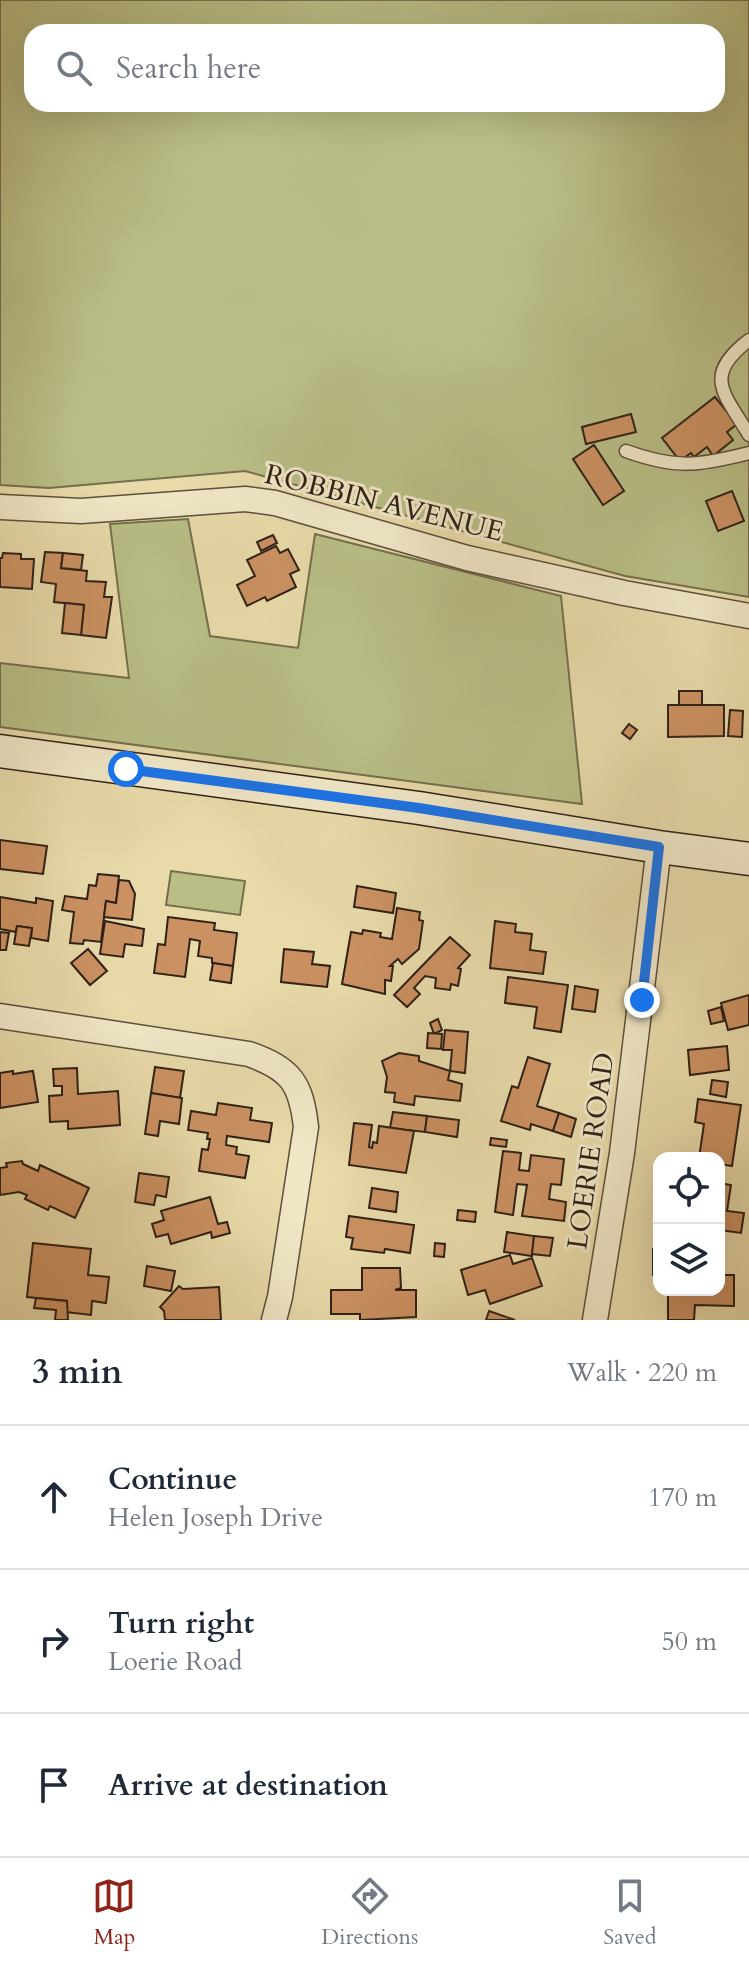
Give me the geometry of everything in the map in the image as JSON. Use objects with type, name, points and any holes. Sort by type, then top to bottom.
[{"type":"street","name":"ROBBIN AVENUE","points":[[0,507],[81,511],[245,499],[260,501],[324,516],[467,558],[624,593],[749,616]]},
{"type":"street","points":[[0,751],[419,808],[749,859]]},
{"type":"street","name":"LOERIE ROAD","points":[[595,1320],[622,1153],[659,847]]},
{"type":"street","points":[[0,1016],[249,1054],[276,1063],[303,1100],[306,1127],[274,1320]]},
{"type":"lane","points":[[749,340],[723,365],[720,381],[749,435]]},
{"type":"lane","points":[[626,451],[683,466],[749,453]]},
{"type":"green space","points":[[0,0],[749,0],[749,597],[625,576],[245,471],[49,488],[0,485]]},
{"type":"green space","points":[[188,519],[210,636],[298,648],[315,534],[561,596],[582,804],[0,727],[0,663],[129,678],[110,524]]},
{"type":"green space","points":[[171,871],[245,881],[240,915],[166,905]]},
{"type":"building","points":[[715,397],[737,424],[727,432],[733,440],[713,456],[707,447],[694,457],[691,453],[680,461],[662,438]]},
{"type":"building","points":[[631,414],[636,432],[586,444],[582,427]]},
{"type":"building","points":[[594,445],[624,491],[603,505],[573,459]]},
{"type":"building","points":[[732,491],[744,521],[718,531],[706,501]]},
{"type":"building","points":[[273,535],[277,543],[261,551],[257,542]]},
{"type":"building","points":[[276,546],[280,553],[288,549],[299,570],[290,574],[296,587],[267,601],[265,597],[247,606],[237,585],[255,576],[247,560]]},
{"type":"building","points":[[45,552],[63,553],[61,568],[87,571],[86,581],[106,582],[104,597],[112,597],[106,638],[81,635],[84,605],[54,602],[56,584],[41,582]]},
{"type":"building","points":[[3,553],[21,554],[21,559],[34,559],[32,589],[0,587],[0,558]]},
{"type":"building","points":[[63,553],[83,555],[81,570],[61,568]]},
{"type":"building","points":[[65,603],[84,605],[81,635],[62,633]]},
{"type":"building","points":[[679,691],[702,691],[702,705],[679,705]]},
{"type":"building","points":[[668,705],[724,705],[724,736],[668,737]]},
{"type":"building","points":[[730,710],[743,711],[742,737],[728,736]]},
{"type":"building","points":[[629,724],[637,730],[630,739],[622,733]]},
{"type":"building","points":[[0,840],[47,846],[43,874],[0,869]]},
{"type":"building","points":[[98,874],[119,876],[116,903],[106,901],[101,942],[84,940],[83,944],[70,943],[74,912],[62,910],[65,896],[87,899],[89,885],[96,886]]},
{"type":"building","points":[[119,880],[129,881],[135,894],[132,920],[104,917],[106,901],[116,903]]},
{"type":"building","points":[[357,886],[396,893],[393,913],[354,907]]},
{"type":"building","points":[[0,897],[36,903],[36,898],[53,901],[48,941],[31,938],[32,928],[17,926],[16,932],[0,929]]},
{"type":"building","points":[[397,908],[420,912],[419,920],[423,921],[419,949],[402,964],[398,959],[390,966],[393,966],[391,981],[385,980],[385,994],[342,984],[351,932],[381,933],[380,937],[392,939]]},
{"type":"building","points":[[168,917],[215,923],[214,930],[237,933],[233,966],[212,963],[212,958],[198,956],[200,941],[190,939],[185,977],[154,973],[158,944],[165,945]]},
{"type":"building","points":[[105,921],[144,929],[142,946],[125,944],[123,957],[100,954]]},
{"type":"building","points":[[495,921],[516,924],[515,932],[532,934],[530,950],[546,952],[543,974],[490,968]]},
{"type":"building","points":[[17,926],[32,928],[29,946],[14,944]]},
{"type":"building","points":[[0,932],[9,933],[6,950],[0,950]]},
{"type":"building","points":[[450,937],[470,955],[458,968],[461,969],[458,986],[451,984],[450,990],[435,988],[436,978],[425,976],[414,988],[420,994],[407,1007],[394,995]]},
{"type":"building","points":[[88,949],[107,971],[90,985],[71,963]]},
{"type":"building","points":[[284,949],[314,952],[312,964],[330,966],[327,987],[281,982]]},
{"type":"building","points":[[213,963],[233,966],[231,983],[210,980]]},
{"type":"building","points":[[508,977],[568,985],[561,1032],[534,1028],[537,1007],[505,1003]]},
{"type":"building","points":[[575,986],[598,990],[595,1012],[572,1009]]},
{"type":"building","points":[[749,995],[749,1025],[728,1030],[721,1003]]},
{"type":"building","points":[[721,1007],[724,1021],[711,1024],[708,1011]]},
{"type":"building","points":[[438,1019],[442,1030],[434,1034],[430,1023]]},
{"type":"building","points":[[445,1030],[468,1032],[465,1073],[450,1071],[452,1050],[443,1050]]},
{"type":"building","points":[[428,1033],[442,1034],[441,1049],[427,1048]]},
{"type":"building","points":[[727,1046],[729,1070],[690,1075],[688,1050]]},
{"type":"building","points":[[399,1053],[419,1056],[419,1061],[450,1071],[448,1080],[462,1084],[460,1101],[415,1096],[414,1105],[394,1102],[395,1093],[385,1092],[387,1077],[382,1061]]},
{"type":"building","points":[[528,1057],[550,1064],[537,1106],[559,1113],[553,1131],[531,1124],[530,1130],[501,1121],[512,1086],[518,1088]]},
{"type":"building","points":[[155,1067],[184,1071],[180,1098],[151,1093]]},
{"type":"building","points":[[77,1068],[78,1094],[118,1091],[120,1125],[68,1129],[68,1121],[50,1122],[49,1096],[62,1095],[62,1086],[54,1086],[53,1069]]},
{"type":"building","points":[[13,1071],[13,1074],[33,1071],[38,1102],[0,1108],[0,1073]]},
{"type":"building","points":[[712,1080],[728,1082],[726,1097],[710,1094]]},
{"type":"building","points":[[151,1093],[182,1098],[179,1124],[160,1121],[158,1136],[145,1134]]},
{"type":"building","points":[[698,1099],[741,1105],[732,1166],[725,1165],[725,1152],[700,1152],[704,1124],[695,1122]]},
{"type":"building","points":[[218,1103],[252,1108],[250,1120],[272,1123],[269,1142],[227,1136],[226,1145],[237,1147],[236,1154],[249,1156],[245,1178],[199,1171],[202,1149],[208,1150],[210,1139],[207,1139],[208,1133],[188,1130],[191,1111],[216,1115]]},
{"type":"building","points":[[393,1112],[427,1116],[425,1132],[390,1128]]},
{"type":"building","points":[[559,1113],[576,1119],[571,1137],[553,1131]]},
{"type":"building","points":[[427,1116],[459,1120],[457,1137],[425,1132]]},
{"type":"building","points":[[354,1123],[372,1125],[369,1147],[372,1148],[373,1142],[377,1143],[379,1126],[414,1131],[406,1173],[349,1165]]},
{"type":"building","points":[[491,1138],[507,1140],[506,1147],[490,1145]]},
{"type":"building","points":[[503,1151],[521,1153],[519,1170],[529,1171],[531,1155],[564,1159],[561,1185],[551,1184],[549,1199],[566,1202],[564,1221],[522,1216],[527,1185],[517,1184],[513,1215],[495,1212]]},
{"type":"building","points":[[22,1161],[38,1171],[40,1165],[89,1188],[75,1218],[50,1206],[48,1210],[25,1199],[27,1195],[19,1192],[0,1195],[0,1168],[7,1167],[6,1163]]},
{"type":"building","points":[[139,1173],[169,1177],[166,1197],[156,1195],[154,1205],[135,1202]]},
{"type":"building","points":[[725,1184],[731,1185],[727,1211],[744,1213],[741,1233],[725,1231]]},
{"type":"building","points":[[372,1188],[398,1192],[396,1212],[369,1208]]},
{"type":"building","points":[[210,1197],[218,1224],[227,1222],[230,1233],[212,1238],[211,1232],[171,1244],[168,1234],[156,1237],[152,1224],[164,1220],[161,1211]]},
{"type":"building","points":[[458,1210],[476,1212],[475,1222],[457,1220]]},
{"type":"building","points":[[349,1216],[414,1225],[410,1253],[351,1249],[353,1238],[346,1237]]},
{"type":"building","points":[[507,1232],[534,1236],[532,1256],[504,1252]]},
{"type":"building","points":[[534,1236],[553,1238],[550,1256],[532,1254]]},
{"type":"building","points":[[33,1243],[91,1249],[88,1275],[109,1277],[106,1303],[92,1301],[91,1315],[66,1312],[67,1301],[27,1297]]},
{"type":"building","points":[[435,1243],[445,1244],[444,1257],[434,1256]]},
{"type":"building","points":[[510,1255],[513,1264],[532,1258],[542,1286],[490,1304],[485,1290],[468,1295],[461,1270]]},
{"type":"building","points":[[147,1266],[175,1271],[171,1291],[144,1286]]},
{"type":"building","points":[[362,1268],[400,1268],[401,1288],[395,1290],[416,1290],[416,1317],[360,1320],[360,1314],[331,1314],[331,1290],[362,1290]]},
{"type":"building","points":[[725,1275],[734,1275],[734,1306],[695,1305],[694,1320],[668,1320],[668,1296],[725,1296]]},
{"type":"building","points":[[179,1286],[183,1289],[219,1287],[221,1320],[165,1320],[160,1307]]},
{"type":"building","points":[[36,1298],[67,1301],[68,1320],[55,1320],[56,1310],[34,1308]]},
{"type":"building","points":[[489,1311],[515,1320],[486,1320]]},
{"type":"route","points":[[126,769],[419,808],[659,847],[642,1000]]}]
